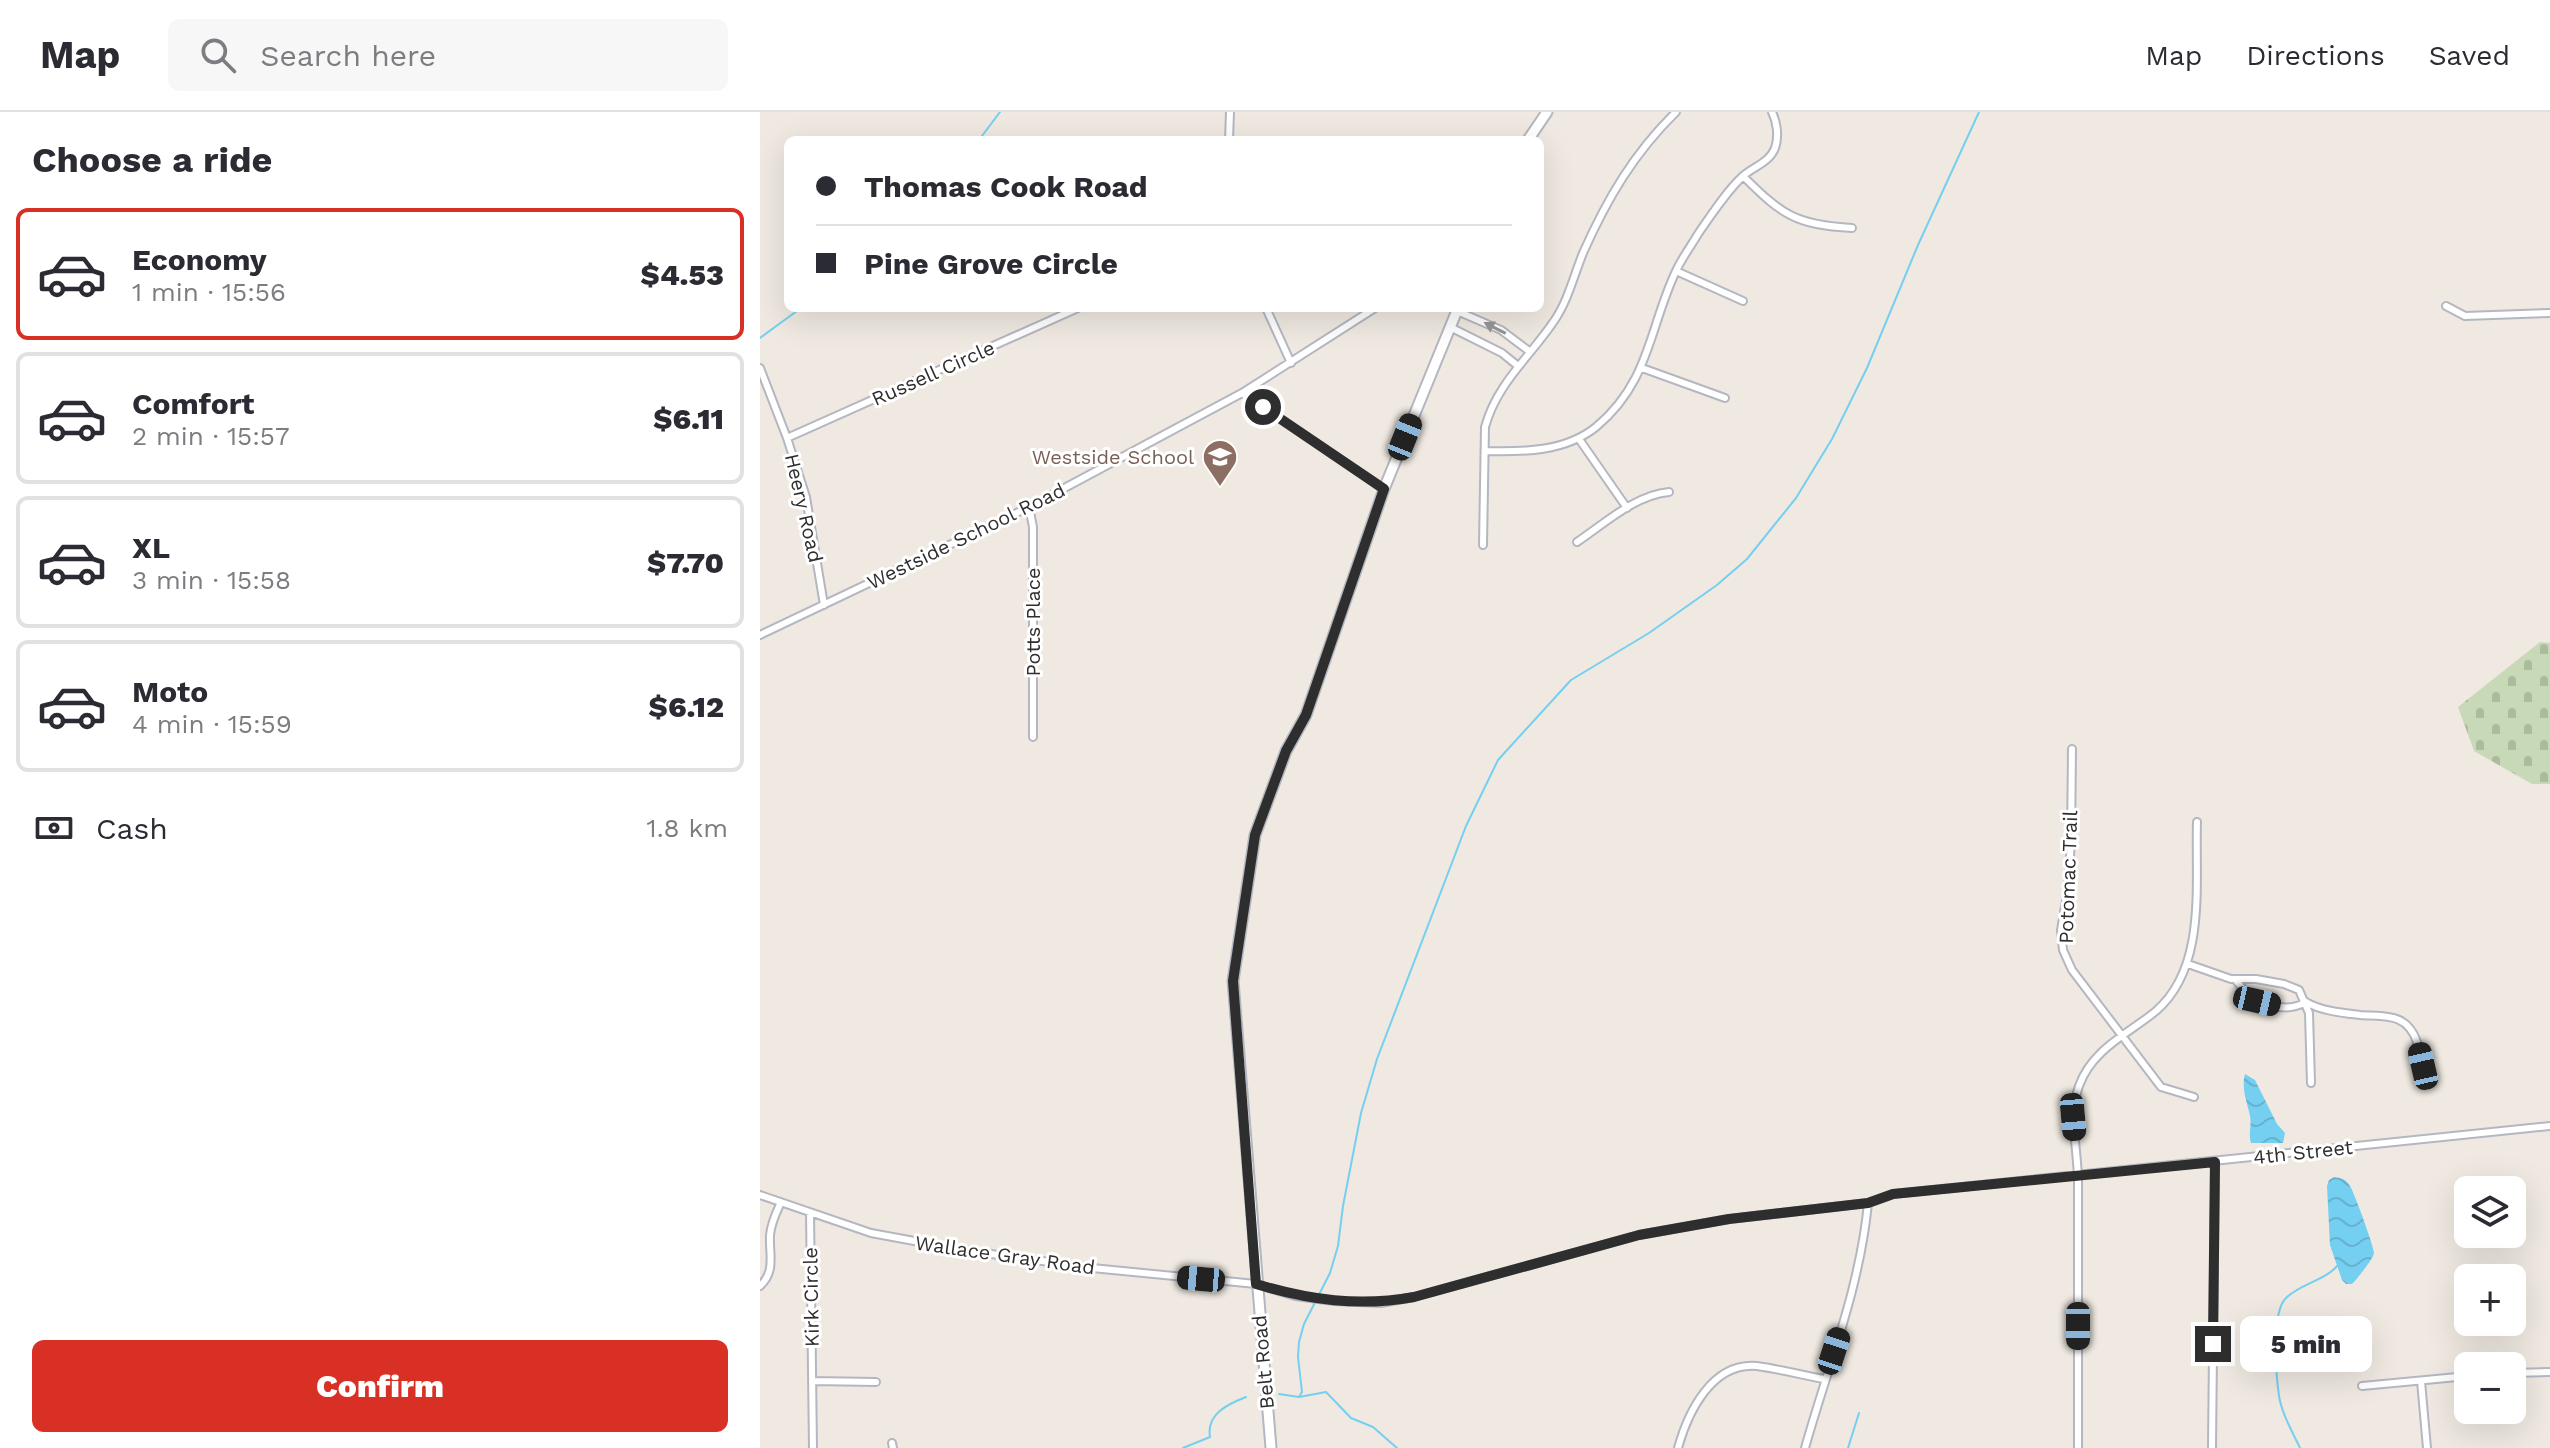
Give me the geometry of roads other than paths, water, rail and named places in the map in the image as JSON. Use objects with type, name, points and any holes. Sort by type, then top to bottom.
[{"type":"street","points":[[1229,136],[1230,112]]},
{"type":"street","points":[[1531,136],[1547,112]]},
{"type":"street","points":[[1483,545],[1485,427],[1490,410],[1499,390],[1555,320],[1603,209],[1650,137],[1676,112]]},
{"type":"street","points":[[1485,451],[1549,448],[1579,439],[1614,410],[1642,368],[1676,271],[1707,220],[1743,176],[1769,157],[1775,148],[1777,134],[1772,112]]},
{"type":"street","points":[[1743,176],[1792,219],[1818,226],[1852,228]]},
{"type":"street","points":[[1676,271],[1743,301]]},
{"type":"street","points":[[2446,306],[2465,316],[2550,313]]},
{"type":"street","name":"Russell Circle","points":[[787,438],[1069,312]]},
{"type":"street","points":[[1268,312],[1291,363]]},
{"type":"street","name":"Westside School Road","points":[[760,635],[1029,507],[1242,393],[1369,312]]},
{"type":"street","name":"Belt Road","points":[[1271,1448],[1233,981],[1238,937],[1255,835],[1286,751],[1306,715],[1384,489],[1456,312]]},
{"type":"street","points":[[1461,312],[1501,330],[1529,351]]},
{"type":"street","points":[[1450,327],[1502,353],[1518,366]]},
{"type":"street","name":"Heery Road","points":[[760,368],[806,497],[824,605]]},
{"type":"street","points":[[1642,368],[1725,398]]},
{"type":"street","points":[[1242,393],[1384,489]]},
{"type":"street","points":[[1579,439],[1627,508]]},
{"type":"street","points":[[1577,542],[1627,508],[1657,493],[1669,492]]},
{"type":"street","name":"Potts Place","points":[[1029,507],[1033,527],[1033,737]]},
{"type":"street","name":"Potomac Trail","points":[[2072,749],[2071,840],[2068,889],[2061,930],[2063,950],[2072,970],[2161,1087],[2194,1097]]},
{"type":"street","points":[[2078,1448],[2078,1174],[2073,1117],[2079,1084],[2099,1052],[2157,1010],[2178,986],[2188,964],[2194,935],[2197,822]]},
{"type":"street","points":[[2188,964],[2235,979],[2256,979],[2299,990],[2309,1013],[2311,1083]]},
{"type":"street","points":[[2235,979],[2244,992],[2257,1001],[2296,1007],[2306,1002]]},
{"type":"street","points":[[2306,1002],[2314,1007],[2399,1019],[2416,1039],[2423,1066]]},
{"type":"street","name":"4th Street","points":[[1256,1284],[1295,1296],[1381,1303],[1414,1297],[1639,1235],[1729,1219],[1868,1203],[1893,1194],[2550,1126]]},
{"type":"street","points":[[2212,1448],[2215,1162]]},
{"type":"street","name":"Wallace Gray Road","points":[[760,1195],[871,1233],[963,1250],[1092,1268],[1256,1284]]},
{"type":"street","points":[[760,1286],[769,1276],[772,1264],[771,1230],[781,1202]]},
{"type":"street","points":[[1805,1448],[1852,1294],[1864,1245],[1868,1203]]},
{"type":"street","name":"Kirk Circle","points":[[810,1213],[813,1448]]},
{"type":"street","points":[[1678,1448],[1696,1402],[1717,1377],[1735,1369],[1754,1366],[1824,1379]]},
{"type":"street","points":[[2526,1373],[2550,1372]]},
{"type":"street","points":[[2362,1386],[2454,1377]]},
{"type":"street","points":[[812,1381],[876,1382]]},
{"type":"street","points":[[2421,1381],[2427,1448]]},
{"type":"water","points":[[2245,1074],[2255,1080],[2277,1124],[2285,1133],[2283,1143],[2251,1143]]},
{"type":"water","points":[[2334,1177],[2343,1179],[2350,1186],[2374,1253],[2352,1284],[2342,1280],[2330,1245],[2327,1186]]},
{"type":"waterway","points":[[982,136],[1000,112]]},
{"type":"waterway","points":[[1299,1397],[1302,1392],[1299,1342],[1304,1324],[1330,1273],[1338,1246],[1361,1113],[1377,1059],[1466,826],[1498,760],[1571,680],[1649,633],[1717,585],[1747,559],[1796,498],[1832,439],[1867,368],[1918,245],[1979,112]]},
{"type":"waterway","points":[[760,338],[796,312]]},
{"type":"waterway","points":[[2300,1448],[2279,1396],[2278,1316],[2286,1298],[2338,1265]]},
{"type":"waterway","points":[[1279,1394],[1299,1397],[1326,1392],[1351,1418],[1373,1427],[1397,1448]]},
{"type":"waterway","points":[[1183,1448],[1210,1437],[1211,1422],[1215,1416],[1246,1397]]},
{"type":"waterway","points":[[1848,1448],[1859,1413]]},
{"type":"place","name":"Westside School","points":[[1220,488]]}]
